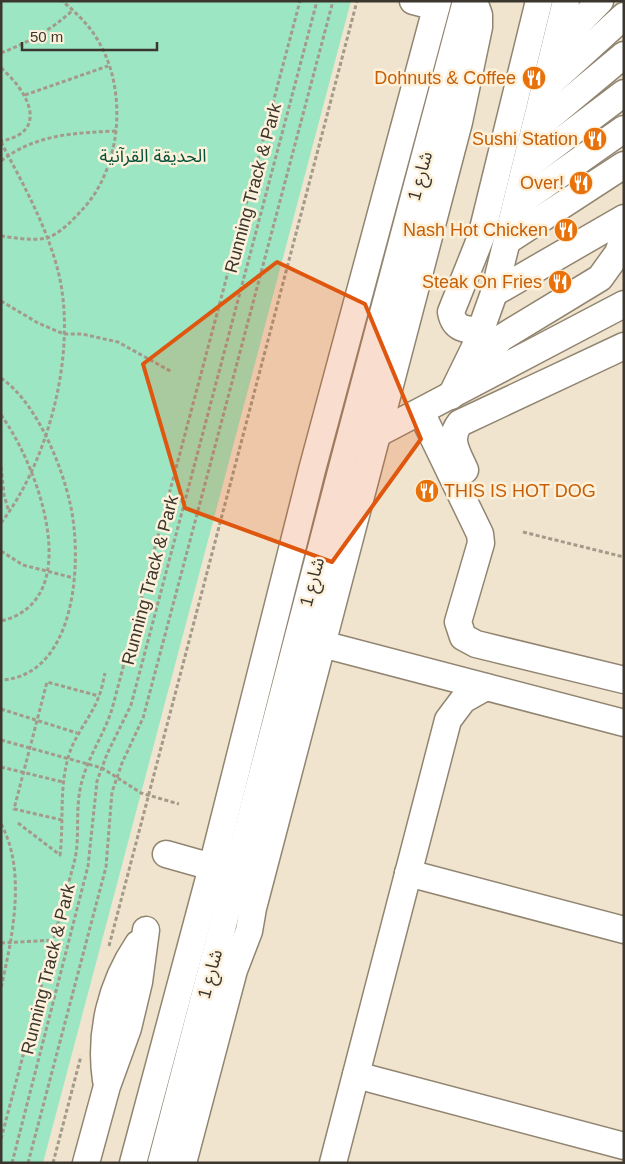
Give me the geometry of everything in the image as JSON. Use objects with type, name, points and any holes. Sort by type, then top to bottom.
[{"type":"street","name":"شارع 1","points":[[161,1163],[345,454],[466,1]]},
{"type":"street","points":[[183,1163],[234,970],[249,931],[253,908],[459,122],[479,27],[479,15],[474,1]]},
{"type":"street","points":[[480,330],[463,330],[457,326],[451,312],[481,237],[539,1]]},
{"type":"street","points":[[556,47],[600,1]]},
{"type":"street","name":"شارع 1","points":[[133,1163],[212,866],[429,3]]},
{"type":"street","points":[[451,396],[494,293],[568,5]]},
{"type":"street","points":[[546,87],[624,16]]},
{"type":"street","points":[[535,128],[624,55]]},
{"type":"street","points":[[526,167],[624,93]]},
{"type":"street","points":[[516,205],[624,130]]},
{"type":"street","points":[[508,241],[624,165]]},
{"type":"street","points":[[494,293],[624,218]]},
{"type":"street","points":[[478,382],[494,344],[509,332],[600,278],[618,252],[624,236]]},
{"type":"street","points":[[377,434],[624,304]]},
{"type":"street","points":[[447,449],[453,440],[456,428],[466,419],[624,346]]},
{"type":"street","points":[[421,412],[447,449],[486,516]]},
{"type":"street","points":[[447,449],[481,538],[458,622],[463,636],[476,644],[624,680]]},
{"type":"street","points":[[322,644],[624,723]]},
{"type":"street","points":[[432,673],[443,696],[448,720]]},
{"type":"street","points":[[333,1163],[448,720],[463,700],[486,687]]},
{"type":"street","points":[[166,854],[212,866]]},
{"type":"street","points":[[408,873],[624,930]]},
{"type":"street","points":[[216,954],[238,934],[253,908]]},
{"type":"street","points":[[356,1076],[624,1146]]},
{"type":"street","points":[[86,1163],[107,1086]]},
{"type":"path","points":[[1,236],[25,239],[48,238],[70,223],[93,197],[102,182],[112,157],[116,131],[116,109],[108,66],[97,38],[73,10],[62,1]]},
{"type":"path","points":[[1,1139],[75,859],[78,837],[78,803],[88,764],[112,709],[300,1]]},
{"type":"path","name":"Running Track & Park","points":[[12,1163],[88,866],[93,837],[94,795],[102,768],[131,705],[317,1]]},
{"type":"path","points":[[28,1163],[106,867],[109,852],[110,807],[117,778],[143,718],[333,1]]},
{"type":"path","points":[[108,950],[356,1]]},
{"type":"path","points":[[1,53],[37,38],[56,26],[73,10]]},
{"type":"path","points":[[25,94],[108,66]]},
{"type":"path","points":[[1,68],[13,78],[25,94],[30,106],[30,120],[24,131],[14,139],[1,142],[48,238],[57,269],[63,302],[64,334],[53,411],[32,469],[9,513],[1,524]]},
{"type":"path","points":[[1,161],[36,140],[52,136],[116,131]]},
{"type":"path","points":[[1,301],[38,323],[64,334],[91,336],[118,342],[172,372]]},
{"type":"path","points":[[1,378],[20,395],[44,436],[60,469],[71,505],[75,541],[74,578],[70,606],[61,634],[47,659],[32,672],[13,680],[1,680]]},
{"type":"path","points":[[1,415],[22,447],[32,469],[42,502],[48,537],[49,572],[44,588],[33,603],[19,613],[1,621]]},
{"type":"path","points":[[1,467],[4,495],[9,513]]},
{"type":"path","points":[[523,532],[624,557]]},
{"type":"path","points":[[1,551],[16,562],[74,578]]},
{"type":"path","points":[[18,823],[60,855],[63,782],[68,757],[77,733],[99,696],[105,673]]},
{"type":"path","points":[[62,820],[14,809],[47,682],[99,696]]},
{"type":"path","points":[[1,709],[77,733]]},
{"type":"path","points":[[1,740],[68,757],[102,768],[148,795],[179,804]]},
{"type":"path","points":[[1,767],[63,782]]},
{"type":"path","points":[[1,824],[10,849],[14,872],[15,919],[1,988]]},
{"type":"path","points":[[1,944],[53,940]]},
{"type":"path","points":[[53,1163],[83,1047]]},
{"type":"highlighted area","points":[[277,262],[365,304],[421,439],[332,562],[185,508],[143,364]]},
{"type":"green space","name":"الحديقة القرآنية","points":[[1,1],[351,1],[43,1163],[1,1163]]},
{"type":"place","name":"Dohnuts & Coffee","points":[[534,78]]},
{"type":"place","name":"Sushi Station","points":[[595,139]]},
{"type":"place","name":"Over!","points":[[581,183]]},
{"type":"place","name":"Nash Hot Chicken","points":[[566,230]]},
{"type":"place","name":"Steak On Fries","points":[[560,282]]},
{"type":"place","name":"THIS IS HOT DOG","points":[[427,491]]}]
